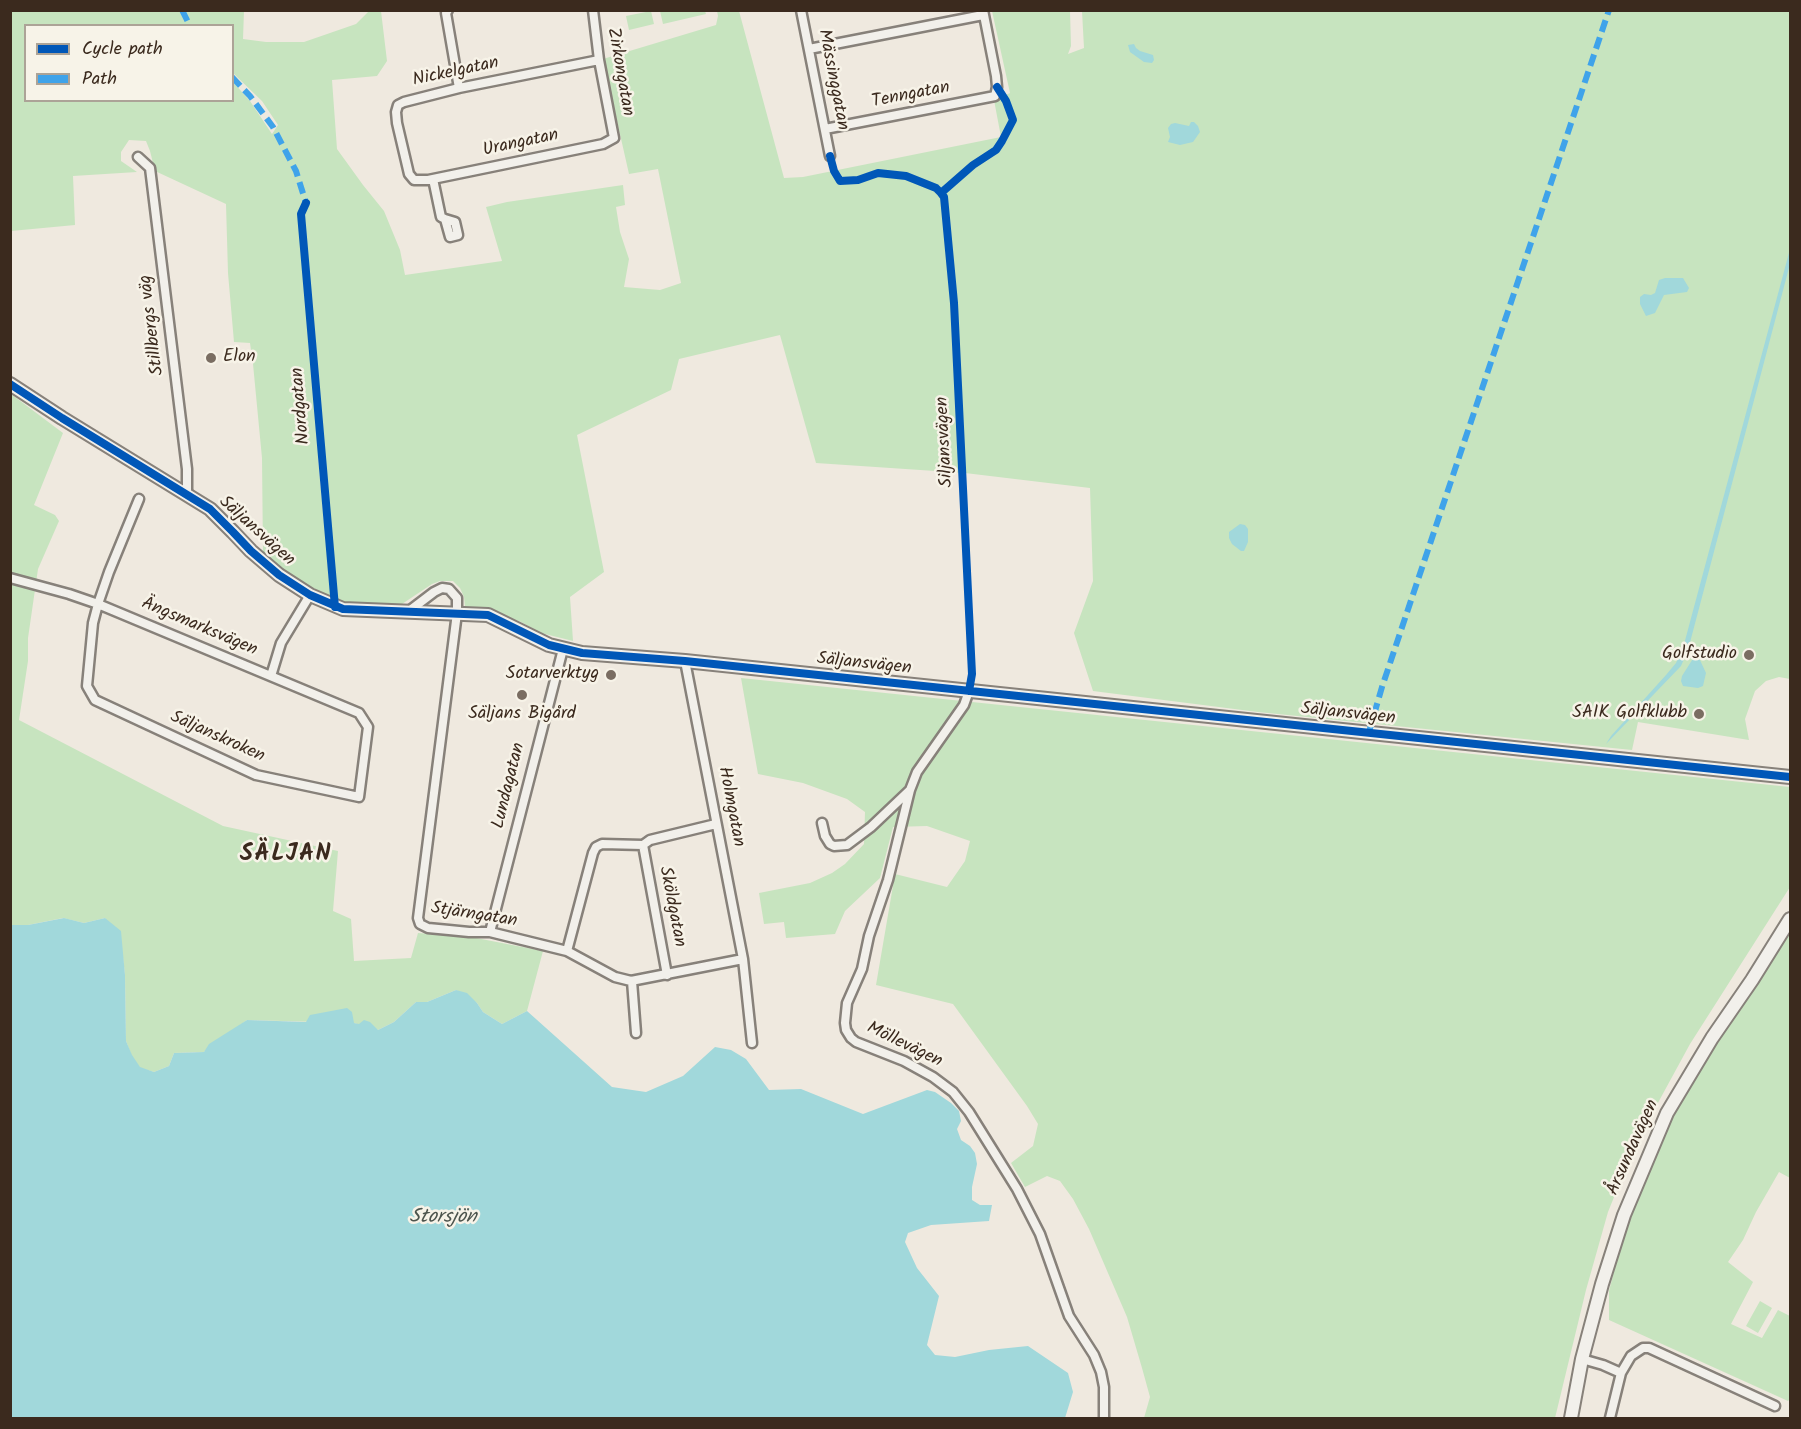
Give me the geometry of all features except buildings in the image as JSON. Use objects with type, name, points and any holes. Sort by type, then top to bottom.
[{"type":"street","points":[[448,10],[446,13],[459,88]]},
{"type":"street","name":"Zirkongatan","points":[[592,10],[614,138]]},
{"type":"street","name":"Mässinggatan","points":[[801,10],[830,156]]},
{"type":"street","points":[[809,49],[983,13]]},
{"type":"street","name":"Tenngatan","points":[[825,129],[995,96],[998,87],[983,13]]},
{"type":"street","name":"Nickelgatan","points":[[414,180],[409,174],[398,123],[396,112],[398,105],[459,88],[599,60]]},
{"type":"street","name":"Urangatan","points":[[414,180],[433,179],[603,144],[614,138]]},
{"type":"street","name":"Stillbergs väg","points":[[138,157],[150,168],[187,469],[187,495]]},
{"type":"street","points":[[433,179],[441,217],[445,219]]},
{"type":"street","name":"Säljansvägen","points":[[10,384],[210,509],[250,551],[272,569],[310,594],[343,609],[488,615],[549,645],[582,653],[685,661],[1791,777]]},
{"type":"street","name":"Säljanskroken","points":[[139,500],[109,572],[93,623],[87,686],[95,700],[256,775],[359,797],[368,727],[359,713],[271,676]]},
{"type":"street","name":"Ängsmarksvägen","points":[[10,578],[98,604],[271,676],[281,643],[310,594]]},
{"type":"street","points":[[406,613],[434,592],[446,588],[456,595],[457,614]]},
{"type":"street","name":"Stjärngatan","points":[[457,614],[418,918],[420,924],[428,928],[490,932],[567,951],[615,977],[632,981],[743,959]]},
{"type":"street","name":"Lundagatan","points":[[490,932],[562,649]]},
{"type":"street","name":"Holmgatan","points":[[685,661],[743,959]]},
{"type":"street","name":"Möllevägen","points":[[969,691],[964,705],[917,772],[910,790],[888,880],[869,936],[862,969],[848,1003],[846,1030],[856,1042],[904,1060],[933,1077],[953,1092],[969,1112],[1041,1234],[1069,1316],[1094,1355],[1101,1372],[1105,1403],[1104,1419]]},
{"type":"street","points":[[822,823],[825,836],[830,844],[847,845],[871,827],[910,790]]},
{"type":"street","points":[[567,951],[594,850],[602,844],[643,845],[650,840],[716,824]]},
{"type":"street","name":"Sköldgatan","points":[[643,845],[667,975]]},
{"type":"street","name":"Årsundavägen","points":[[1571,1419],[1582,1359],[1602,1284],[1624,1215],[1667,1113],[1712,1038],[1791,919]]},
{"type":"street","points":[[743,959],[752,1043]]},
{"type":"street","points":[[632,981],[636,1032]]},
{"type":"street","points":[[1610,1419],[1621,1373],[1631,1356],[1638,1350],[1649,1348],[1775,1406]]},
{"type":"street","points":[[1582,1359],[1621,1373]]},
{"type":"green space","points":[[10,11],[244,11],[243,39],[266,42],[304,42],[356,24],[369,11],[381,11],[387,61],[377,76],[332,80],[337,149],[384,211],[400,250],[405,275],[502,261],[486,207],[623,185],[625,205],[616,207],[620,232],[629,259],[624,287],[660,290],[681,283],[658,169],[629,174],[603,59],[716,25],[717,11],[739,11],[784,178],[803,177],[1001,137],[994,100],[1010,93],[992,11],[1070,11],[1071,46],[1068,54],[1084,48],[1082,11],[1790,11],[1790,679],[1779,677],[1766,681],[1755,691],[1745,719],[1749,740],[1638,722],[1632,750],[1258,712],[1093,691],[1074,633],[1093,581],[1090,488],[965,473],[816,463],[780,335],[679,359],[671,390],[577,435],[604,572],[570,597],[573,641],[541,633],[521,622],[484,608],[465,607],[460,588],[453,581],[440,581],[432,584],[399,606],[338,601],[323,437],[318,457],[331,599],[300,584],[263,555],[262,458],[253,364],[250,343],[234,342],[228,273],[226,204],[155,171],[146,141],[129,140],[121,152],[121,161],[137,172],[73,176],[75,225],[11,231]]},
{"type":"green space","points":[[651,11],[654,24],[629,30],[626,16]]},
{"type":"green space","points":[[660,11],[705,11],[706,14],[663,24]]},
{"type":"green space","points":[[11,394],[63,433],[34,505],[55,515],[59,521],[38,569],[19,720],[223,826],[338,851],[333,911],[351,919],[354,961],[411,958],[418,933],[471,937],[543,951],[527,1011],[502,1024],[483,1012],[477,1003],[456,990],[427,1002],[416,1002],[394,1022],[378,1030],[354,1023],[247,1020],[204,1052],[174,1053],[169,1066],[154,1072],[140,1068],[132,1057],[126,1041],[123,958],[105,918],[84,923],[63,918],[28,925],[11,925]]},
{"type":"green space","points":[[741,678],[1790,787],[1790,887],[1690,1044],[1635,1145],[1608,1212],[1586,1290],[1555,1418],[1144,1418],[1150,1397],[1142,1368],[1127,1317],[1089,1229],[1073,1199],[1060,1181],[1047,1176],[1025,1187],[1011,1163],[1033,1146],[1038,1124],[1027,1106],[953,1004],[876,985],[895,874],[947,887],[965,861],[970,841],[927,826],[893,827],[880,878],[845,911],[835,934],[786,938],[784,922],[764,924],[759,893],[810,883],[845,864],[864,844],[865,812],[847,799],[803,783],[758,774]]},
{"type":"green space","points":[[1790,925],[1790,1178],[1779,1172],[1743,1240],[1728,1262],[1753,1282],[1731,1324],[1762,1338],[1778,1310],[1790,1316],[1790,1399],[1788,1401],[1609,1320],[1609,1291],[1629,1213],[1674,1113]]},
{"type":"green space","points":[[1760,1301],[1772,1308],[1758,1333],[1746,1326]]},
{"type":"water","points":[[1134,44],[1140,51],[1153,55],[1152,63],[1144,62],[1130,52],[1128,45]]},
{"type":"water","points":[[1191,122],[1198,126],[1200,132],[1193,142],[1180,145],[1168,142],[1170,137],[1168,128],[1171,124],[1189,126]]},
{"type":"water","points":[[1790,249],[1790,264],[1688,650],[1681,666],[1606,744],[1676,663],[1683,648]]},
{"type":"water","points":[[1683,278],[1689,288],[1687,292],[1664,295],[1655,313],[1646,316],[1640,304],[1640,297],[1644,294],[1655,293],[1659,280]]},
{"type":"water","points":[[1240,524],[1245,525],[1248,529],[1248,542],[1244,551],[1232,544],[1229,538],[1229,532]]},
{"type":"water","points":[[1694,657],[1699,658],[1706,673],[1703,686],[1698,688],[1683,686],[1681,681]]},
{"type":"water","name":"Storsjön","points":[[64,918],[84,923],[105,918],[121,931],[125,975],[126,1041],[140,1067],[154,1072],[169,1066],[174,1053],[204,1052],[209,1044],[247,1020],[306,1022],[310,1015],[347,1008],[352,1012],[354,1023],[359,1024],[364,1020],[370,1022],[378,1030],[394,1022],[416,1002],[427,1002],[456,990],[467,993],[483,1012],[502,1024],[527,1011],[612,1087],[646,1092],[683,1076],[715,1047],[731,1050],[746,1059],[769,1090],[801,1089],[863,1114],[927,1090],[935,1092],[959,1111],[961,1121],[957,1129],[961,1140],[975,1153],[977,1164],[972,1200],[980,1205],[992,1205],[989,1221],[931,1225],[908,1233],[905,1242],[917,1268],[939,1296],[927,1345],[935,1355],[955,1357],[989,1350],[1028,1346],[1068,1373],[1073,1392],[1065,1418],[11,1418],[11,925],[28,925]]},
{"type":"marked path","points":[[182,10],[189,24]]},
{"type":"marked path","points":[[1369,732],[1382,687],[1609,10]]},
{"type":"marked path","points":[[234,79],[273,127],[296,171],[306,203]]},
{"type":"cycle path","name":"Siljansvägen","points":[[969,691],[972,674],[954,303],[944,197],[941,193],[973,165],[996,150],[1002,141],[1013,120],[1006,101],[997,87]]},
{"type":"cycle path","points":[[830,156],[834,171],[840,181],[858,180],[878,173],[906,176],[936,188],[941,193]]},
{"type":"cycle path","name":"Nordgatan","points":[[306,203],[301,214],[335,607]]},
{"type":"cycle path","points":[[10,384],[210,509],[251,551],[279,575],[310,595],[343,609],[488,615],[549,645],[582,653],[685,661],[1790,777]]},
{"type":"place","name":"Elon","points":[[211,358]]},
{"type":"place","name":"Golfstudio","points":[[1749,655]]},
{"type":"place","name":"Sotarverktyg","points":[[611,675]]},
{"type":"place","name":"Säljans Bigård","points":[[522,695]]},
{"type":"place","name":"SAIK Golfklubb","points":[[1699,714]]},
{"type":"district","name":"SÄLJAN","points":[[286,856]]}]
